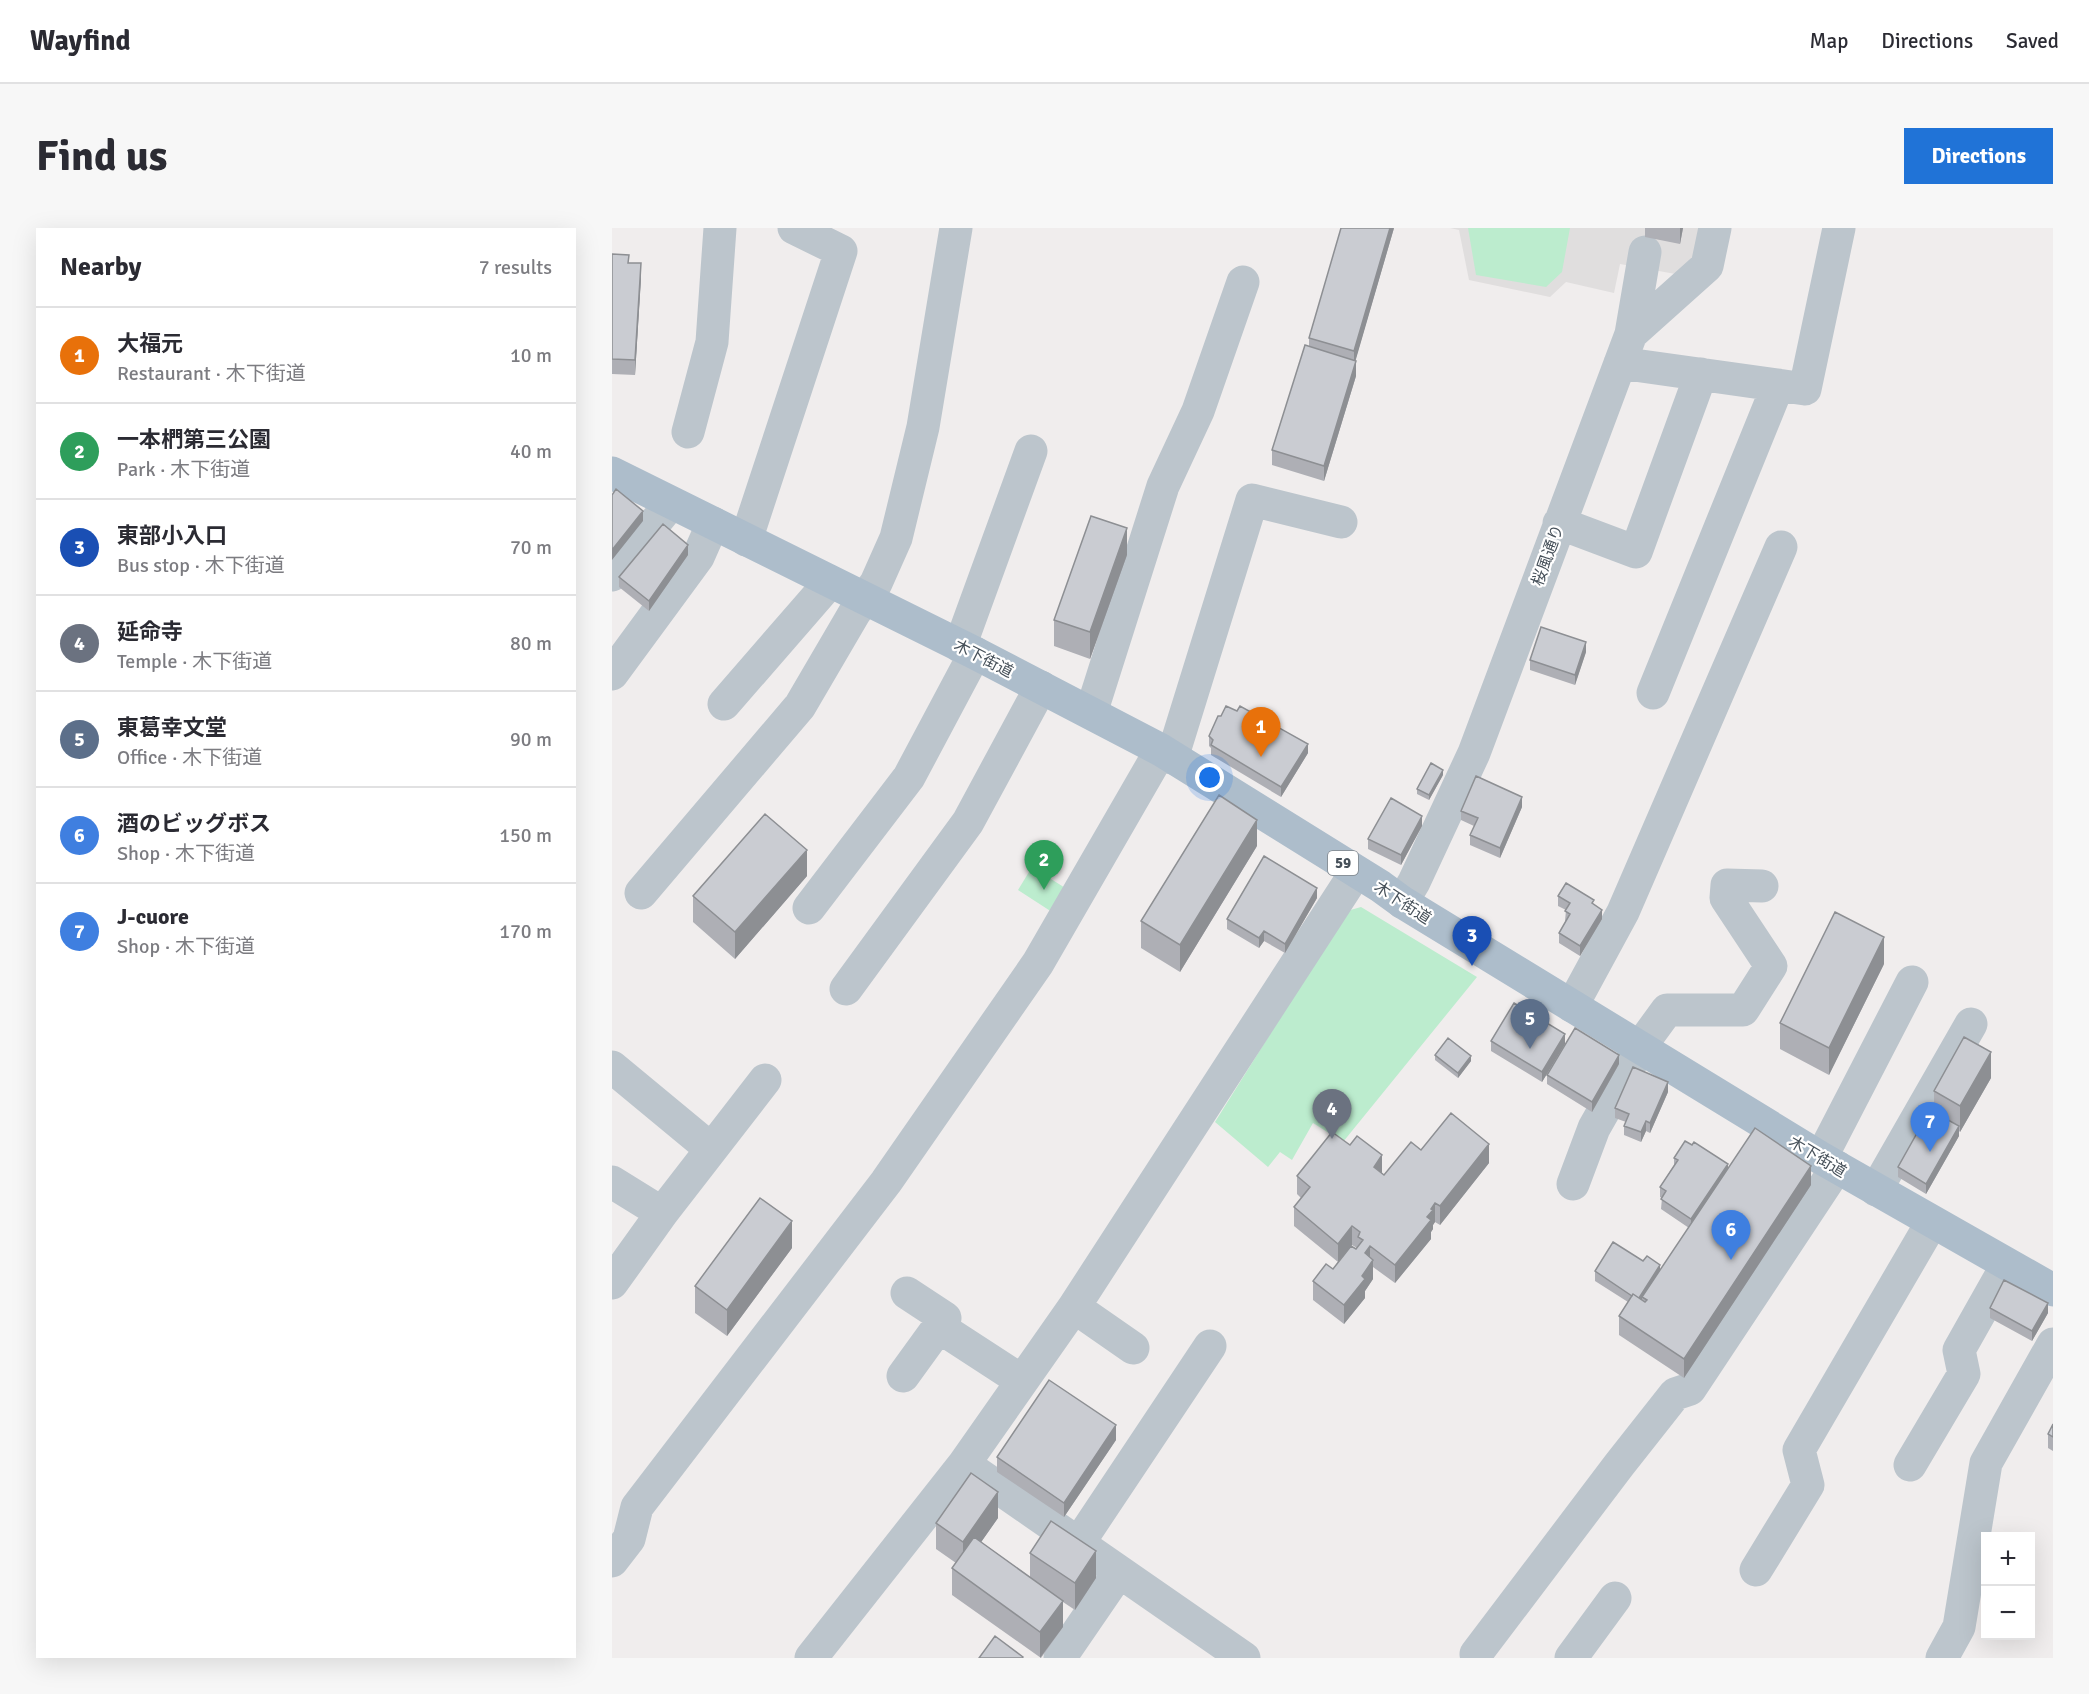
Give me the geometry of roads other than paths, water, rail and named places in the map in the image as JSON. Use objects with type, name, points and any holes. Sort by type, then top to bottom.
[{"type":"main road","name":"木下街道","points":[[612,473],[967,649],[1167,754],[1402,902],[1829,1163],[2053,1290]]},
{"type":"street","points":[[688,432],[712,342],[720,228]]},
{"type":"street","points":[[746,540],[841,251],[794,228]]},
{"type":"street","points":[[641,893],[800,706],[876,583],[896,538],[923,427],[956,228]]},
{"type":"street","name":"桜風通り","points":[[1402,902],[1414,882],[1474,753],[1625,349],[1707,266],[1715,228]]},
{"type":"street","points":[[1645,252],[1625,349],[1701,374],[1805,389],[1839,228]]},
{"type":"street","points":[[1090,713],[1175,489],[1198,411],[1243,282]]},
{"type":"street","points":[[1559,523],[1636,552],[1701,374]]},
{"type":"street","points":[[1653,693],[1778,385]]},
{"type":"street","points":[[809,908],[909,777],[967,649],[1031,451]]},
{"type":"street","points":[[612,1561],[629,1539],[637,1507],[886,1182],[1038,963],[1167,754],[1252,500],[1341,522]]},
{"type":"street","points":[[612,575],[671,503]]},
{"type":"street","points":[[612,674],[698,557],[713,523]]},
{"type":"street","points":[[1572,1006],[1623,912],[1781,547]]},
{"type":"street","points":[[724,704],[830,582]]},
{"type":"street","points":[[846,989],[968,822],[1041,687]]},
{"type":"street","points":[[811,1658],[964,1464],[1074,1307],[1356,872]]},
{"type":"street","points":[[1573,1184],[1594,1128],[1640,1047],[1666,1010],[1743,1010],[1771,966],[1726,898],[1727,885],[1762,886]]},
{"type":"street","points":[[1476,1654],[1675,1394],[1690,1389],[1829,1163],[1912,982]]},
{"type":"street","points":[[1876,1190],[1971,1024]]},
{"type":"street","points":[[612,1067],[711,1149]]},
{"type":"street","points":[[612,1282],[662,1213],[765,1080]]},
{"type":"street","points":[[612,1182],[662,1213]]},
{"type":"street","points":[[1756,1570],[1808,1485],[1798,1450],[1932,1222]]},
{"type":"street","points":[[1910,1466],[1964,1374],[1959,1350],[2007,1265]]},
{"type":"street","points":[[903,1376],[945,1318],[907,1293]]},
{"type":"street","points":[[1074,1307],[1133,1348]]},
{"type":"street","points":[[939,1327],[1022,1381]]},
{"type":"street","points":[[1942,1658],[1959,1627],[1986,1463],[2053,1344]]},
{"type":"street","points":[[1078,1544],[1210,1346]]},
{"type":"street","points":[[964,1464],[1240,1657]]},
{"type":"street","points":[[1060,1658],[1119,1572]]},
{"type":"street","points":[[1571,1658],[1615,1599]]},
{"type":"place","name":"大福元","points":[[1261,757]]},
{"type":"place","name":"一本椚第三公園","points":[[1044,890]]},
{"type":"place","name":"東部小入口","points":[[1472,966]]},
{"type":"place","name":"東葛幸文堂","points":[[1530,1049]]},
{"type":"place","name":"延命寺","points":[[1332,1139]]},
{"type":"place","name":"J-cuore","points":[[1930,1152]]},
{"type":"place","name":"酒のビッグボス","points":[[1731,1260]]}]
